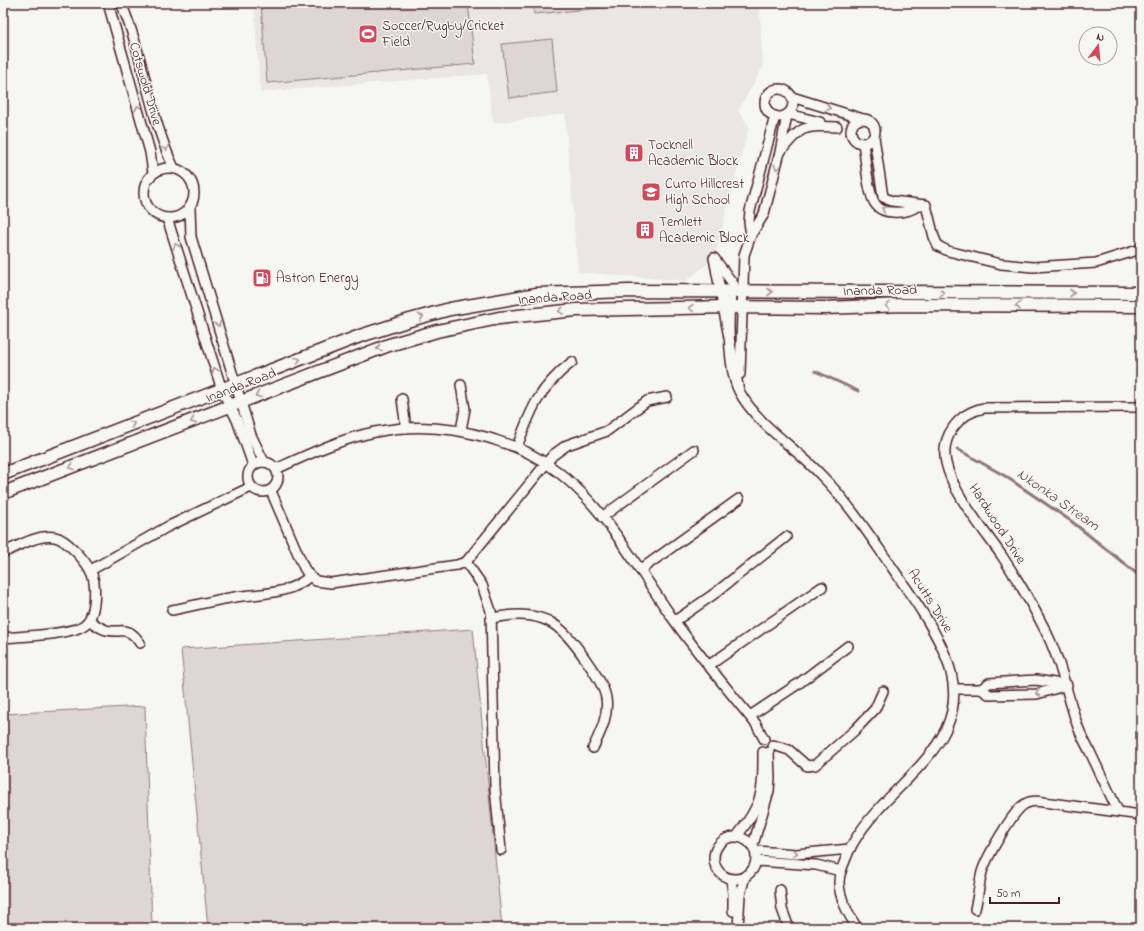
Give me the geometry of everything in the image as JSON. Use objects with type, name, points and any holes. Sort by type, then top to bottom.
[{"type":"main road","name":"Inanda Road","points":[[3,474],[385,327],[450,309],[496,300],[570,292],[732,291],[1141,293]]},
{"type":"main road","name":"Inanda Road","points":[[3,493],[389,345],[457,326],[499,318],[553,312],[730,307],[1141,306]]},
{"type":"street","name":"Cotswold Drive","points":[[108,3],[150,152],[153,174]]},
{"type":"street","name":"Cotswold Drive","points":[[123,7],[143,70],[165,149],[174,168]]},
{"type":"street","points":[[111,15],[123,7]]},
{"type":"street","points":[[128,75],[143,70]]},
{"type":"street","points":[[874,137],[871,141],[863,144],[856,141],[850,130],[787,114],[775,116],[769,112],[766,105],[767,96],[778,89],[782,89],[792,97],[871,122],[874,125],[874,137],[884,197],[887,200],[926,205],[938,246],[948,251],[1001,264],[1033,267],[1096,263],[1141,249]]},
{"type":"street","points":[[739,391],[744,255],[751,235],[764,214],[780,152],[787,114],[793,105],[792,97]]},
{"type":"street","points":[[751,235],[749,222],[750,211],[775,116]]},
{"type":"street","points":[[850,130],[855,122],[863,119]]},
{"type":"street","points":[[780,152],[797,132],[803,128],[814,126],[837,127]]},
{"type":"street","points":[[863,144],[872,196],[876,205],[886,211],[901,212],[912,210],[920,205]]},
{"type":"street","points":[[190,208],[180,216],[167,218],[158,216],[146,204],[144,188],[147,180],[153,174],[167,167],[186,173],[193,183],[195,196],[190,208],[191,237],[236,384],[235,404],[237,420],[253,465],[248,475],[251,487],[259,492],[271,491],[277,485],[279,480],[276,469],[271,464],[264,462],[253,465]]},
{"type":"street","points":[[167,218],[191,288],[222,390],[235,404],[264,462]]},
{"type":"street","points":[[732,291],[734,286],[714,258],[739,391]]},
{"type":"street","name":"Acutts Drive","points":[[732,291],[730,307],[731,364],[735,384],[744,400],[760,419],[826,480],[871,537],[929,623],[952,669],[954,701],[951,717],[939,742],[918,769],[868,822],[850,849],[841,871],[839,882],[840,891],[857,928]]},
{"type":"street","points":[[517,448],[530,412],[548,383],[572,362]]},
{"type":"street","points":[[460,385],[465,409],[461,430]]},
{"type":"street","points":[[271,491],[298,556],[310,576],[320,582],[336,583],[457,565],[466,562],[546,463],[564,446],[607,431],[648,400],[667,397]]},
{"type":"street","points":[[402,399],[406,428]]},
{"type":"street","name":"Hardwood Drive","points":[[1118,811],[1077,725],[1067,685],[1050,642],[1028,599],[1002,557],[970,511],[950,477],[946,462],[947,440],[958,421],[974,410],[984,408],[1141,407]]},
{"type":"street","points":[[276,469],[344,440],[374,432],[406,428],[461,430],[517,448],[546,463],[581,493],[602,517],[708,666],[760,730],[764,739],[759,745],[768,750],[788,750],[807,766],[815,765],[856,730],[875,708],[883,691]]},
{"type":"street","points":[[602,517],[694,450]]},
{"type":"street","points":[[91,570],[167,527],[251,487]]},
{"type":"street","points":[[640,570],[739,499]]},
{"type":"street","points":[[3,553],[18,545],[42,538],[57,537],[66,542],[91,570],[94,602],[89,620],[84,626],[70,631],[3,638]]},
{"type":"street","points":[[675,621],[714,594],[786,537]]},
{"type":"street","points":[[466,562],[482,585],[487,597],[491,618],[494,782],[502,850]]},
{"type":"street","points":[[172,610],[234,597],[285,590],[300,585],[310,576]]},
{"type":"street","points":[[708,666],[822,587]]},
{"type":"street","points":[[491,618],[516,615],[545,619],[558,626],[573,642],[602,685],[606,698],[604,723],[593,748]]},
{"type":"street","points":[[89,620],[106,630],[123,629],[131,633],[140,643]]},
{"type":"street","points":[[750,716],[798,684],[848,646]]},
{"type":"street","points":[[981,689],[989,683],[1036,680],[1067,685]]},
{"type":"street","points":[[954,689],[981,689],[990,695],[1037,694],[1067,685]]},
{"type":"street","points":[[737,836],[758,807],[768,750]]},
{"type":"street","points":[[768,750],[770,773],[769,791],[754,848],[756,862],[750,873],[745,876],[731,879],[724,876],[715,865],[715,851],[723,840],[737,836],[744,838],[754,848],[796,854],[850,849]]},
{"type":"street","points":[[976,909],[983,872],[990,855],[1017,810],[1025,804],[1034,801],[1141,814]]},
{"type":"street","points":[[756,862],[816,865],[841,871]]},
{"type":"street","points":[[738,928],[740,895],[745,876]]},
{"type":"street","points":[[731,879],[733,894],[732,928]]},
{"type":"street","points":[[780,890],[782,909],[789,928]]},
{"type":"shaded area","name":"Curro Hillcrest High School","points":[[254,3],[759,3],[763,67],[738,111],[749,126],[714,258],[686,281],[578,272],[565,114],[493,123],[487,74],[260,92]]},
{"type":"shaded area","name":"Soccer/Rugby/Cricket Field","points":[[261,3],[468,3],[475,64],[267,83]]},
{"type":"shaded area","points":[[533,3],[614,3],[615,7],[534,14]]},
{"type":"shaded area","points":[[552,39],[557,92],[509,98],[502,44]]},
{"type":"shaded area","points":[[473,629],[502,928],[208,928],[181,649]]},
{"type":"shaded area","points":[[145,706],[152,928],[3,928],[3,714]]},
{"type":"waterway","name":"Nkonka Stream","points":[[815,371],[858,391]]},
{"type":"waterway","name":"Nkonka Stream","points":[[957,449],[1005,476],[1071,521],[1141,577]]},
{"type":"place","name":"Soccer/Rugby/Cricket Field","points":[[368,34]]},
{"type":"place","name":"Tocknell Academic Block","points":[[634,153]]},
{"type":"place","name":"Curro Hillcrest High School","points":[[651,192]]},
{"type":"place","name":"Temlett Academic Block","points":[[645,230]]},
{"type":"place","name":"Astron Energy","points":[[262,278]]}]
